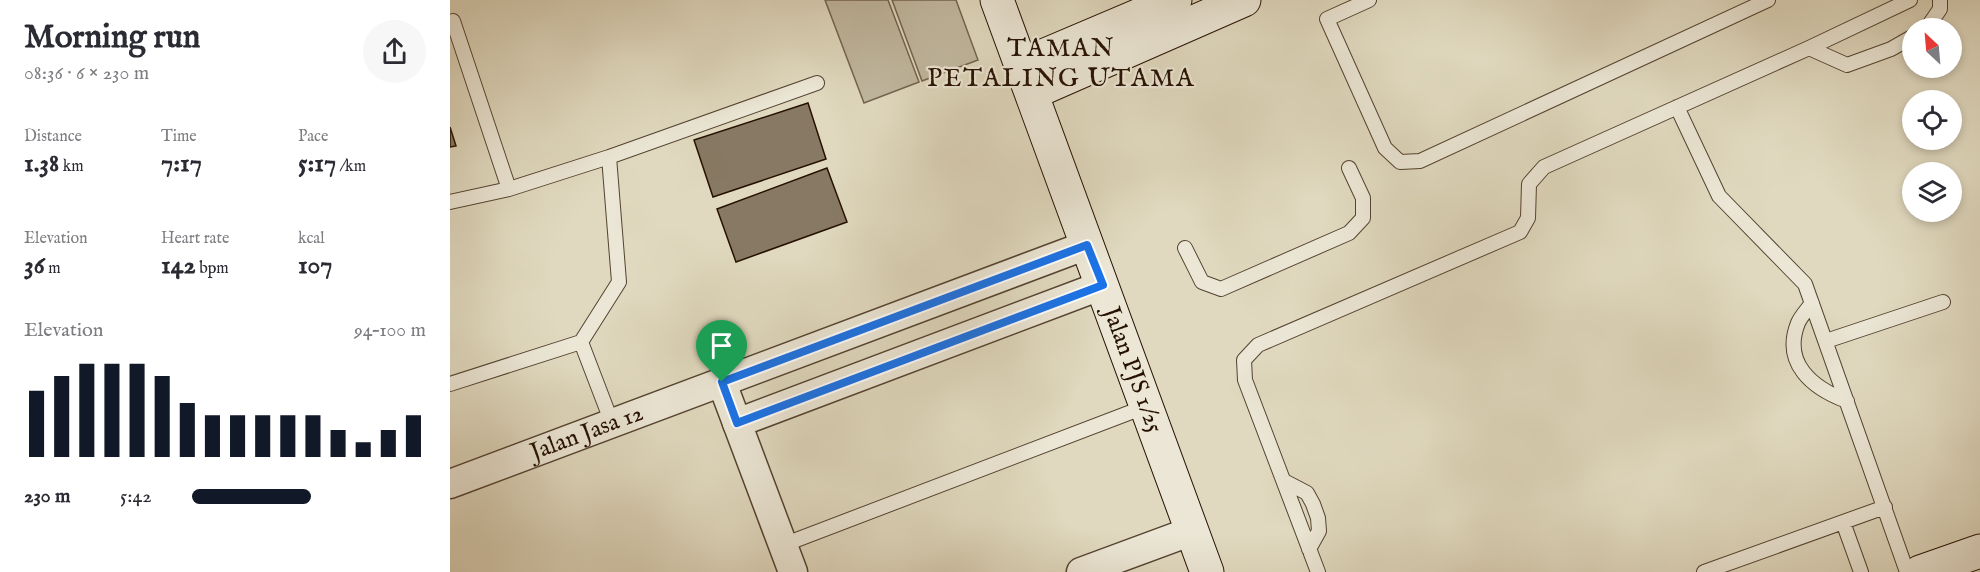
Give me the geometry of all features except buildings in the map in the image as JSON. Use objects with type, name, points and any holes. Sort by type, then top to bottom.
[{"type":"main road","name":"Jalan PJS 1/25","points":[[997,0],[1207,572]]},
{"type":"main road","points":[[1027,79],[1175,0]]},
{"type":"main road","points":[[1027,79],[1244,0]]},
{"type":"main road","points":[[1920,572],[1980,551]]},
{"type":"street","name":"Jalan Jasa 12","points":[[450,484],[1087,245]]},
{"type":"street","points":[[737,423],[1103,285]]},
{"type":"street","points":[[722,382],[794,572]]},
{"type":"street","points":[[1081,572],[1192,531]]},
{"type":"lane","points":[[1370,0],[1351,4],[1326,19],[1385,148],[1400,162],[1420,161],[1768,0]]},
{"type":"lane","points":[[1318,572],[1245,380],[1244,360],[1258,345],[1520,232],[1528,218],[1529,184],[1544,167],[1910,0]]},
{"type":"lane","points":[[1934,18],[1940,9],[1940,0]]},
{"type":"lane","points":[[453,21],[509,189]]},
{"type":"lane","points":[[1809,48],[1847,65],[1902,43]]},
{"type":"lane","points":[[450,202],[509,189],[609,157],[817,83]]},
{"type":"lane","points":[[1677,107],[1719,196],[1805,284],[1907,572]]},
{"type":"lane","points":[[450,384],[581,342],[619,282],[609,157]]},
{"type":"lane","points":[[1185,248],[1202,282],[1221,289],[1349,233],[1363,218],[1363,198],[1349,168]]},
{"type":"lane","points":[[1826,341],[1943,302]]},
{"type":"lane","points":[[1812,303],[1799,321],[1793,341],[1795,359],[1820,388],[1828,394],[1847,401]]},
{"type":"lane","points":[[581,342],[612,423]]},
{"type":"lane","points":[[783,545],[1147,406]]},
{"type":"lane","points":[[1284,481],[1308,493],[1313,504],[1318,518],[1319,531],[1309,549]]},
{"type":"lane","points":[[1704,572],[1885,507]]},
{"type":"lane","points":[[1843,522],[1861,572]]},
{"type":"shaded area","points":[[825,0],[888,0],[919,82],[864,103]]},
{"type":"shaded area","points":[[892,0],[956,0],[978,60],[922,81]]},
{"type":"district","name":"TAMAN PETALING UTAMA","points":[[1061,63]]},
{"type":"route","points":[[1087,245],[1103,285],[737,423],[722,382],[1087,245]]}]
